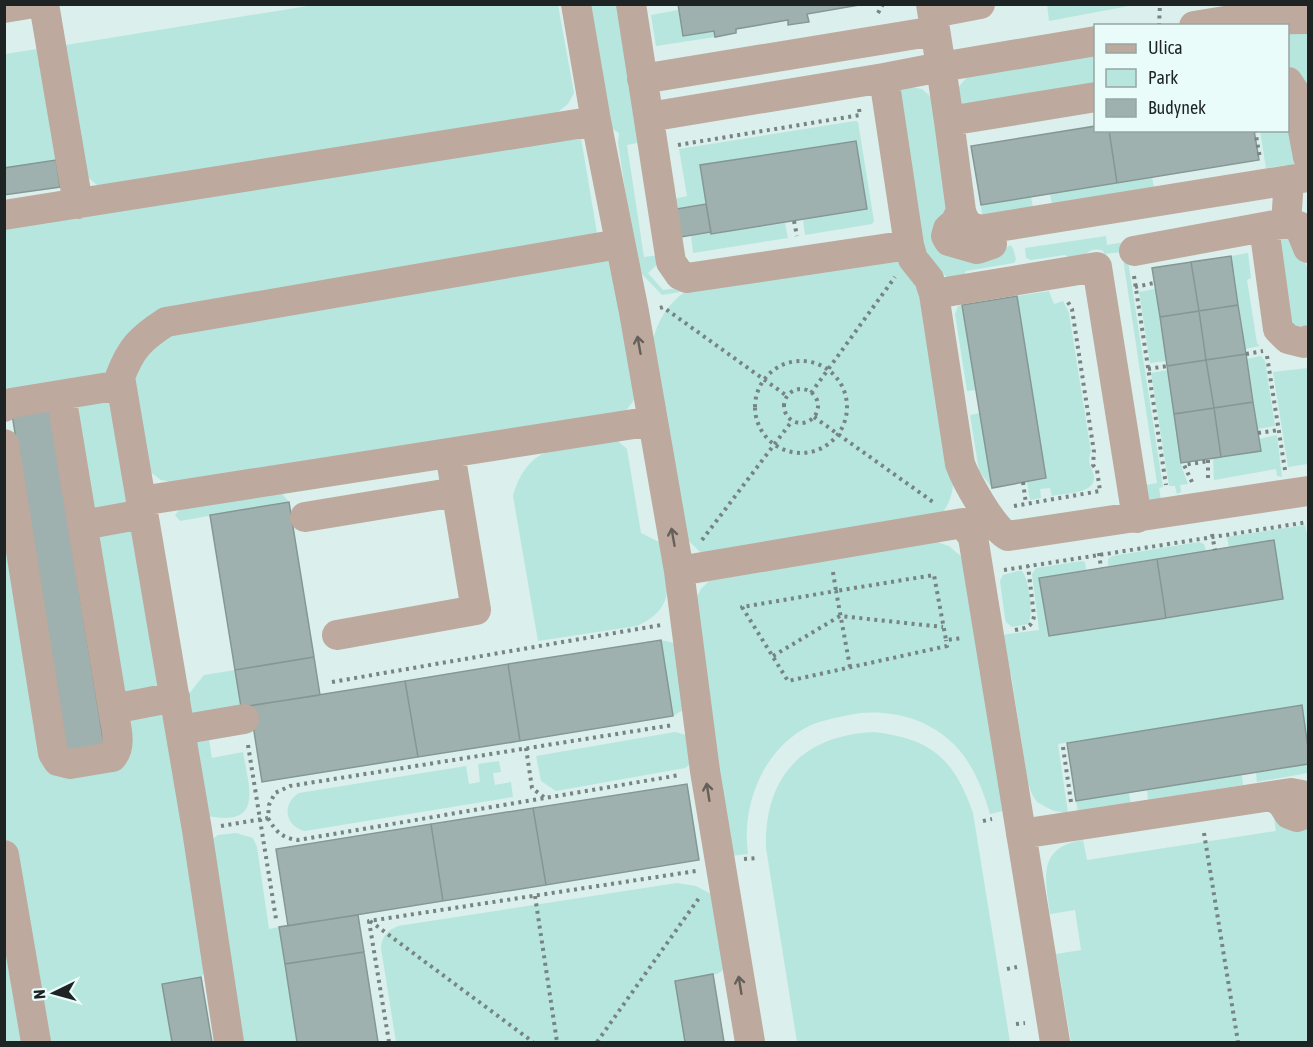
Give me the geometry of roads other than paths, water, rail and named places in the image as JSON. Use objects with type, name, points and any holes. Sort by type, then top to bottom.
[{"type":"lane","points":[[4,8],[28,4]]},
{"type":"lane","points":[[44,4],[78,204]]},
{"type":"lane","points":[[576,4],[596,121],[634,312],[679,571],[705,771],[750,1042]]},
{"type":"lane","points":[[631,4],[670,262],[680,275],[687,278],[913,259],[930,279],[934,294],[960,464],[964,476],[999,531],[1008,536],[1299,493]]},
{"type":"lane","points":[[642,79],[980,4]]},
{"type":"lane","points":[[933,16],[961,211],[969,227],[979,230],[1298,179]]},
{"type":"lane","points":[[1206,24],[1231,20],[1308,19]]},
{"type":"lane","points":[[649,117],[1094,41]]},
{"type":"lane","points":[[870,80],[904,258]]},
{"type":"lane","points":[[1289,85],[1296,94],[1308,157]]},
{"type":"lane","points":[[949,121],[1094,97]]},
{"type":"lane","points":[[4,215],[596,121]]},
{"type":"lane","points":[[1298,179],[1275,225],[1278,329],[1288,339],[1304,343],[1308,340]]},
{"type":"lane","points":[[1134,263],[1275,225],[1299,226],[1308,248]]},
{"type":"lane","points":[[229,1042],[197,830],[121,386],[120,377],[129,355],[146,335],[166,321],[620,244]]},
{"type":"lane","points":[[934,294],[1097,267],[1137,518]]},
{"type":"lane","points":[[4,407],[11,403],[121,386]]},
{"type":"lane","points":[[4,444],[53,753],[58,761],[70,764],[112,757],[117,751],[118,740],[62,395]]},
{"type":"lane","points":[[83,525],[142,508],[450,453],[653,421]]},
{"type":"lane","points":[[337,635],[476,610],[450,453]]},
{"type":"lane","points":[[305,517],[456,492]]},
{"type":"lane","points":[[679,571],[963,523],[973,537],[999,632],[1021,834],[1055,1042]]},
{"type":"lane","points":[[113,709],[175,697]]},
{"type":"lane","points":[[180,730],[244,719]]},
{"type":"lane","points":[[1021,834],[1272,796]]},
{"type":"lane","points":[[4,855],[36,1042]]}]
